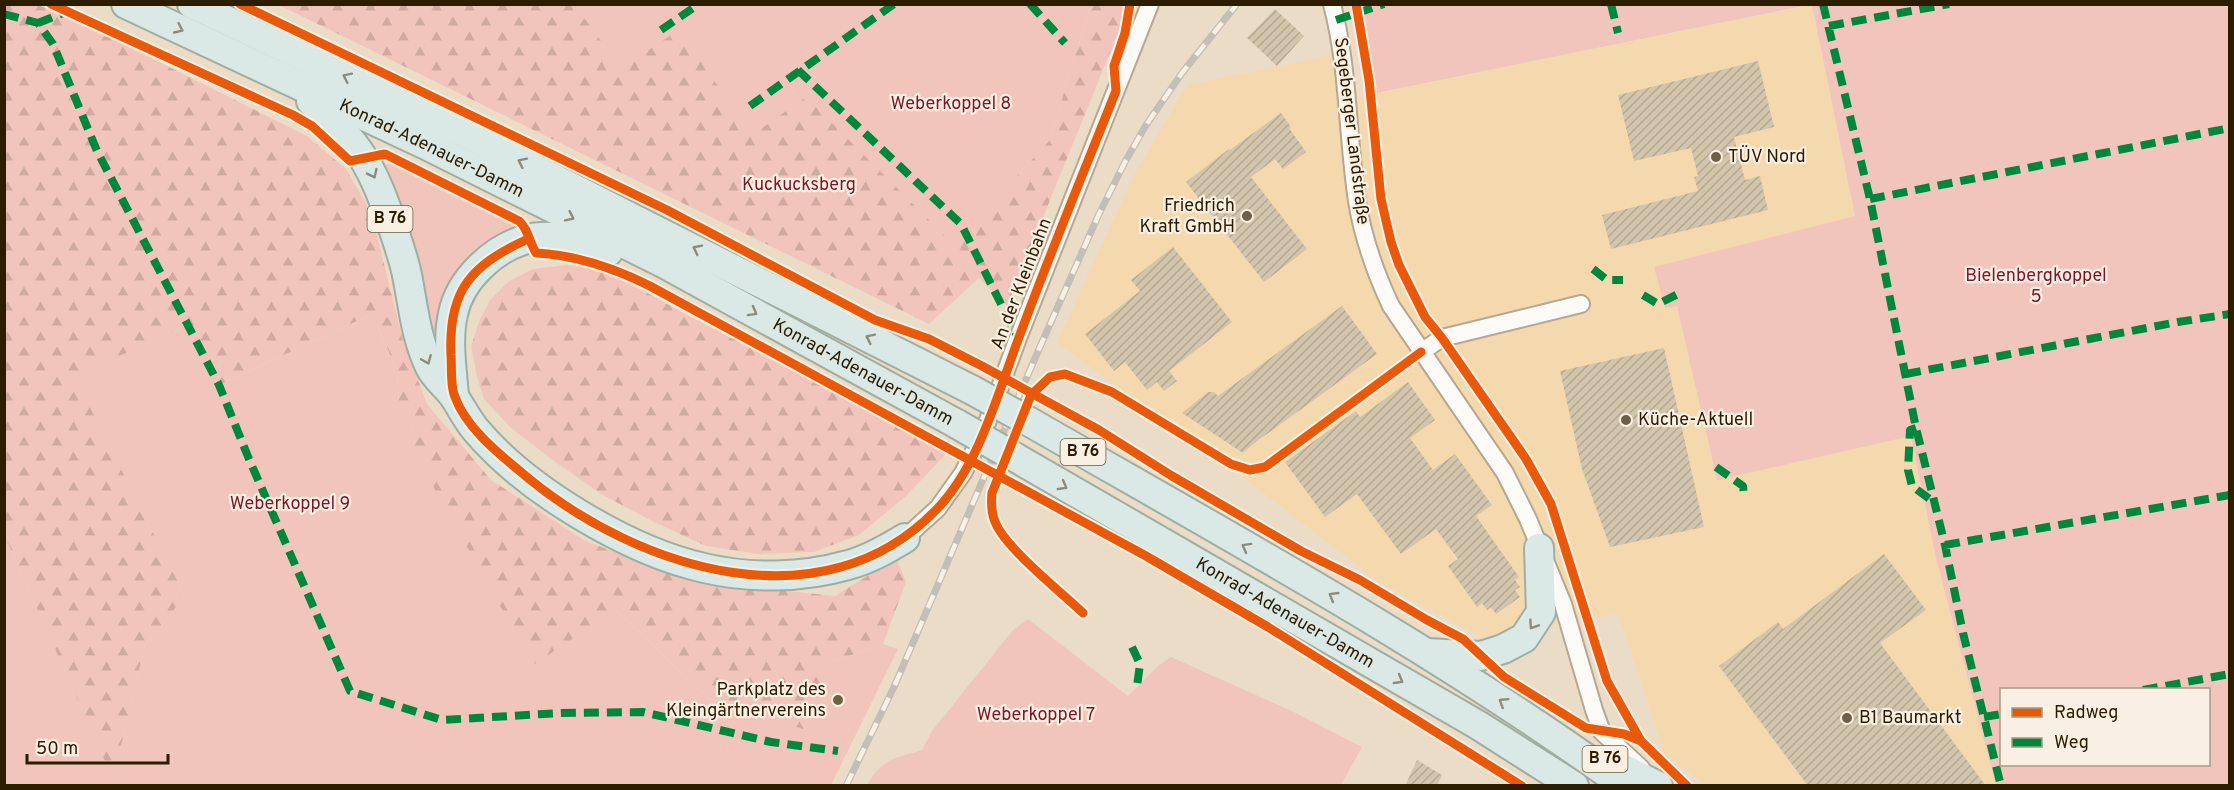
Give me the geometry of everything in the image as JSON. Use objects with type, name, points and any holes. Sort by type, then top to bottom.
[{"type":"highway","name":"Konrad-Adenauer-Damm","points":[[126,4],[424,144],[665,264],[1013,456],[1478,725],[1574,786]]},
{"type":"highway","name":"Konrad-Adenauer-Damm","points":[[192,4],[462,132],[972,390],[1297,575],[1552,733],[1625,786]]},
{"type":"highway","name":"B 76","points":[[274,74],[337,123],[365,158],[382,193],[406,270],[424,355],[431,370],[454,396],[475,429],[541,488],[604,528],[673,559],[704,568],[738,573],[769,576],[800,574],[849,565],[870,557],[904,538]]},
{"type":"highway","name":"B 76","points":[[454,396],[450,331],[453,311],[461,292],[472,276],[495,255],[528,239],[566,238],[615,255],[665,264]]},
{"type":"highway","points":[[1425,653],[1481,656],[1503,649],[1524,638],[1541,612],[1539,548]]},
{"type":"highway","name":"B 76","points":[[1478,725],[1523,769],[1548,786]]},
{"type":"highway","name":"B 76","points":[[1552,733],[1660,786]]},
{"type":"street","name":"An der Kleinbahn","points":[[904,538],[938,508],[963,473],[984,431],[1018,338],[1150,4]]},
{"type":"street","name":"Segeberger Landstraße","points":[[1332,4],[1345,72],[1357,199],[1367,247],[1390,306],[1476,428],[1505,473],[1528,519],[1563,604],[1602,732],[1660,786]]},
{"type":"street","points":[[1421,352],[1442,338],[1581,304]]},
{"type":"shaded area","points":[[1812,5],[1855,216],[1655,267],[1677,305],[1717,479],[1911,436],[1936,558],[1996,785],[1707,785],[1664,754],[1618,614],[1482,637],[1380,583],[1239,474],[1057,343],[1134,175],[1187,85],[1342,53],[1349,101],[1376,93]]},
{"type":"green space","name":"Weberkoppel 8","points":[[579,4],[1091,5],[1049,141],[954,246],[806,98],[752,135],[679,31],[621,68],[575,7]]},
{"type":"green space","points":[[1354,4],[1808,5],[1376,93]]},
{"type":"green space","points":[[4,5],[38,5],[77,21],[307,136],[346,169],[371,212],[403,340],[427,404],[491,480],[584,540],[685,580],[835,596],[896,558],[906,582],[883,644],[831,661],[803,729],[708,698],[616,610],[533,665],[419,461],[399,403],[397,370],[372,314],[219,385],[187,326],[74,376],[185,596],[145,645],[113,779],[8,543],[5,542]]},
{"type":"green space","name":"Kuckucksberg","points":[[279,5],[579,5],[576,7],[621,68],[679,30],[752,135],[806,97],[954,245],[1049,141],[1091,5],[1125,5],[1118,33],[1007,306],[979,278],[929,324]]},
{"type":"green space","name":"Bielenbergkoppel 5","points":[[1812,5],[2229,5],[2229,785],[1996,785],[1936,558],[1911,436],[1717,480],[1677,306],[1665,308],[1654,267],[1855,216]]},
{"type":"green space","points":[[390,163],[519,230],[492,240],[477,250],[469,259],[455,282],[438,331],[434,333],[430,330],[407,225],[385,165]]},
{"type":"green space","points":[[567,265],[600,272],[632,285],[946,454],[906,496],[859,535],[814,552],[758,554],[706,546],[652,521],[601,494],[554,461],[511,428],[484,399],[471,346],[480,319],[490,300],[509,281],[533,269]]},
{"type":"green space","name":"Weberkoppel 9","points":[[372,314],[397,370],[399,403],[708,698],[738,707],[831,661],[883,644],[898,649],[831,785],[5,785],[4,542],[8,543],[113,778],[145,645],[185,596],[73,376],[187,326],[219,385]]},
{"type":"green space","name":"Weberkoppel 7","points":[[1028,619],[1128,696],[1159,665],[1171,657],[1294,712],[1362,747],[1341,785],[867,785],[884,764],[922,750],[932,731],[1013,630]]},
{"type":"building","points":[[1275,9],[1304,36],[1277,66],[1247,38]]},
{"type":"building","name":"TÜV Nord","points":[[1758,61],[1774,127],[1734,137],[1745,180],[1760,176],[1768,210],[1611,249],[1602,215],[1698,191],[1694,177],[1698,176],[1691,148],[1634,161],[1618,95]]},
{"type":"building","name":"Friedrich Kraft GmbH","points":[[1281,113],[1306,152],[1283,169],[1275,159],[1251,177],[1307,249],[1264,282],[1186,182]]},
{"type":"building","points":[[1173,247],[1232,322],[1169,371],[1177,381],[1164,391],[1157,382],[1147,390],[1125,362],[1114,371],[1085,334],[1140,291],[1131,280]]},
{"type":"building","points":[[1342,306],[1377,354],[1243,453],[1182,413],[1208,392],[1214,392],[1218,396]]},
{"type":"building","name":"Küche-Aktuell","points":[[1664,348],[1704,527],[1610,547],[1582,469],[1560,371]]},
{"type":"building","points":[[1408,382],[1435,420],[1410,438],[1433,470],[1455,454],[1492,505],[1476,516],[1519,577],[1515,580],[1520,587],[1515,590],[1520,597],[1496,614],[1491,607],[1487,610],[1482,603],[1477,607],[1448,566],[1458,559],[1436,529],[1401,554],[1357,494],[1325,517],[1285,462],[1356,411],[1360,417]]},
{"type":"building","name":"B1 Baumarkt","points":[[1884,554],[1926,610],[1880,643],[1986,786],[1808,786],[1719,666],[1778,622],[1783,629]]},
{"type":"building","points":[[1417,760],[1442,775],[1437,786],[1405,786]]},
{"type":"railway","points":[[846,786],[894,687],[1099,214],[1146,125],[1182,73],[1237,4]]},
{"type":"marked path","points":[[661,30],[699,4]]},
{"type":"marked path","points":[[750,106],[894,4]]},
{"type":"marked path","points":[[1030,4],[1065,43]]},
{"type":"marked path","points":[[1336,20],[1384,4]]},
{"type":"marked path","points":[[1611,4],[1618,33]]},
{"type":"marked path","points":[[1823,4],[1870,199],[1916,428],[2001,786]]},
{"type":"marked path","points":[[1829,26],[1949,4]]},
{"type":"marked path","points":[[38,23],[68,11]]},
{"type":"marked path","points":[[4,14],[38,23],[53,44],[97,151],[219,385],[350,691],[442,720],[561,713],[643,712],[771,742],[838,751]]},
{"type":"marked path","points":[[798,70],[961,224],[1018,338]]},
{"type":"marked path","points":[[1870,199],[2230,128]]},
{"type":"marked path","points":[[1593,269],[1607,280],[1623,280]]},
{"type":"marked path","points":[[1643,295],[1658,304],[1680,293]]},
{"type":"marked path","points":[[1906,374],[2230,314]]},
{"type":"marked path","points":[[1916,428],[1910,430],[1908,470],[1912,486],[1935,503]]},
{"type":"marked path","points":[[1716,467],[1743,486],[1744,496]]},
{"type":"marked path","points":[[1945,545],[2230,495]]},
{"type":"marked path","points":[[1132,647],[1140,664],[1137,686]]},
{"type":"marked path","points":[[2154,688],[2230,674]]},
{"type":"marked path","points":[[1984,717],[2000,714]]},
{"type":"cycle path","points":[[51,4],[293,115],[312,126],[350,161],[385,154],[519,221],[536,253],[566,256],[595,264],[650,286],[1146,556],[1268,627],[1522,786]]},
{"type":"cycle path","points":[[240,4],[667,210],[875,320],[929,339],[982,366],[1099,430],[1172,476],[1301,551],[1360,580],[1463,639],[1504,677],[1586,728],[1624,734],[1641,741]]},
{"type":"cycle path","points":[[528,239],[508,249],[478,270],[467,282],[454,313],[451,332],[453,393],[468,420],[486,442],[528,478],[573,510],[623,538],[676,559],[731,572],[787,575],[841,567],[891,546],[937,509],[952,491],[976,451],[1116,91],[1114,66],[1125,33],[1130,4]]},
{"type":"cycle path","points":[[1356,4],[1369,80],[1381,199],[1399,265],[1425,317],[1526,459],[1551,504],[1607,681],[1641,741],[1687,786]]},
{"type":"cycle path","points":[[1083,613],[1011,546],[996,524],[992,513],[992,493],[1031,395],[1050,377],[1065,374],[1112,392],[1231,464],[1250,470],[1265,467],[1421,352]]},
{"type":"place","name":"TÜV Nord","points":[[1716,157]]},
{"type":"place","name":"Friedrich Kraft GmbH","points":[[1247,216]]},
{"type":"place","name":"Küche-Aktuell","points":[[1626,420]]},
{"type":"place","name":"Parkplatz des Kleingärtnervereins","points":[[838,700]]},
{"type":"place","name":"B1 Baumarkt","points":[[1847,718]]}]
